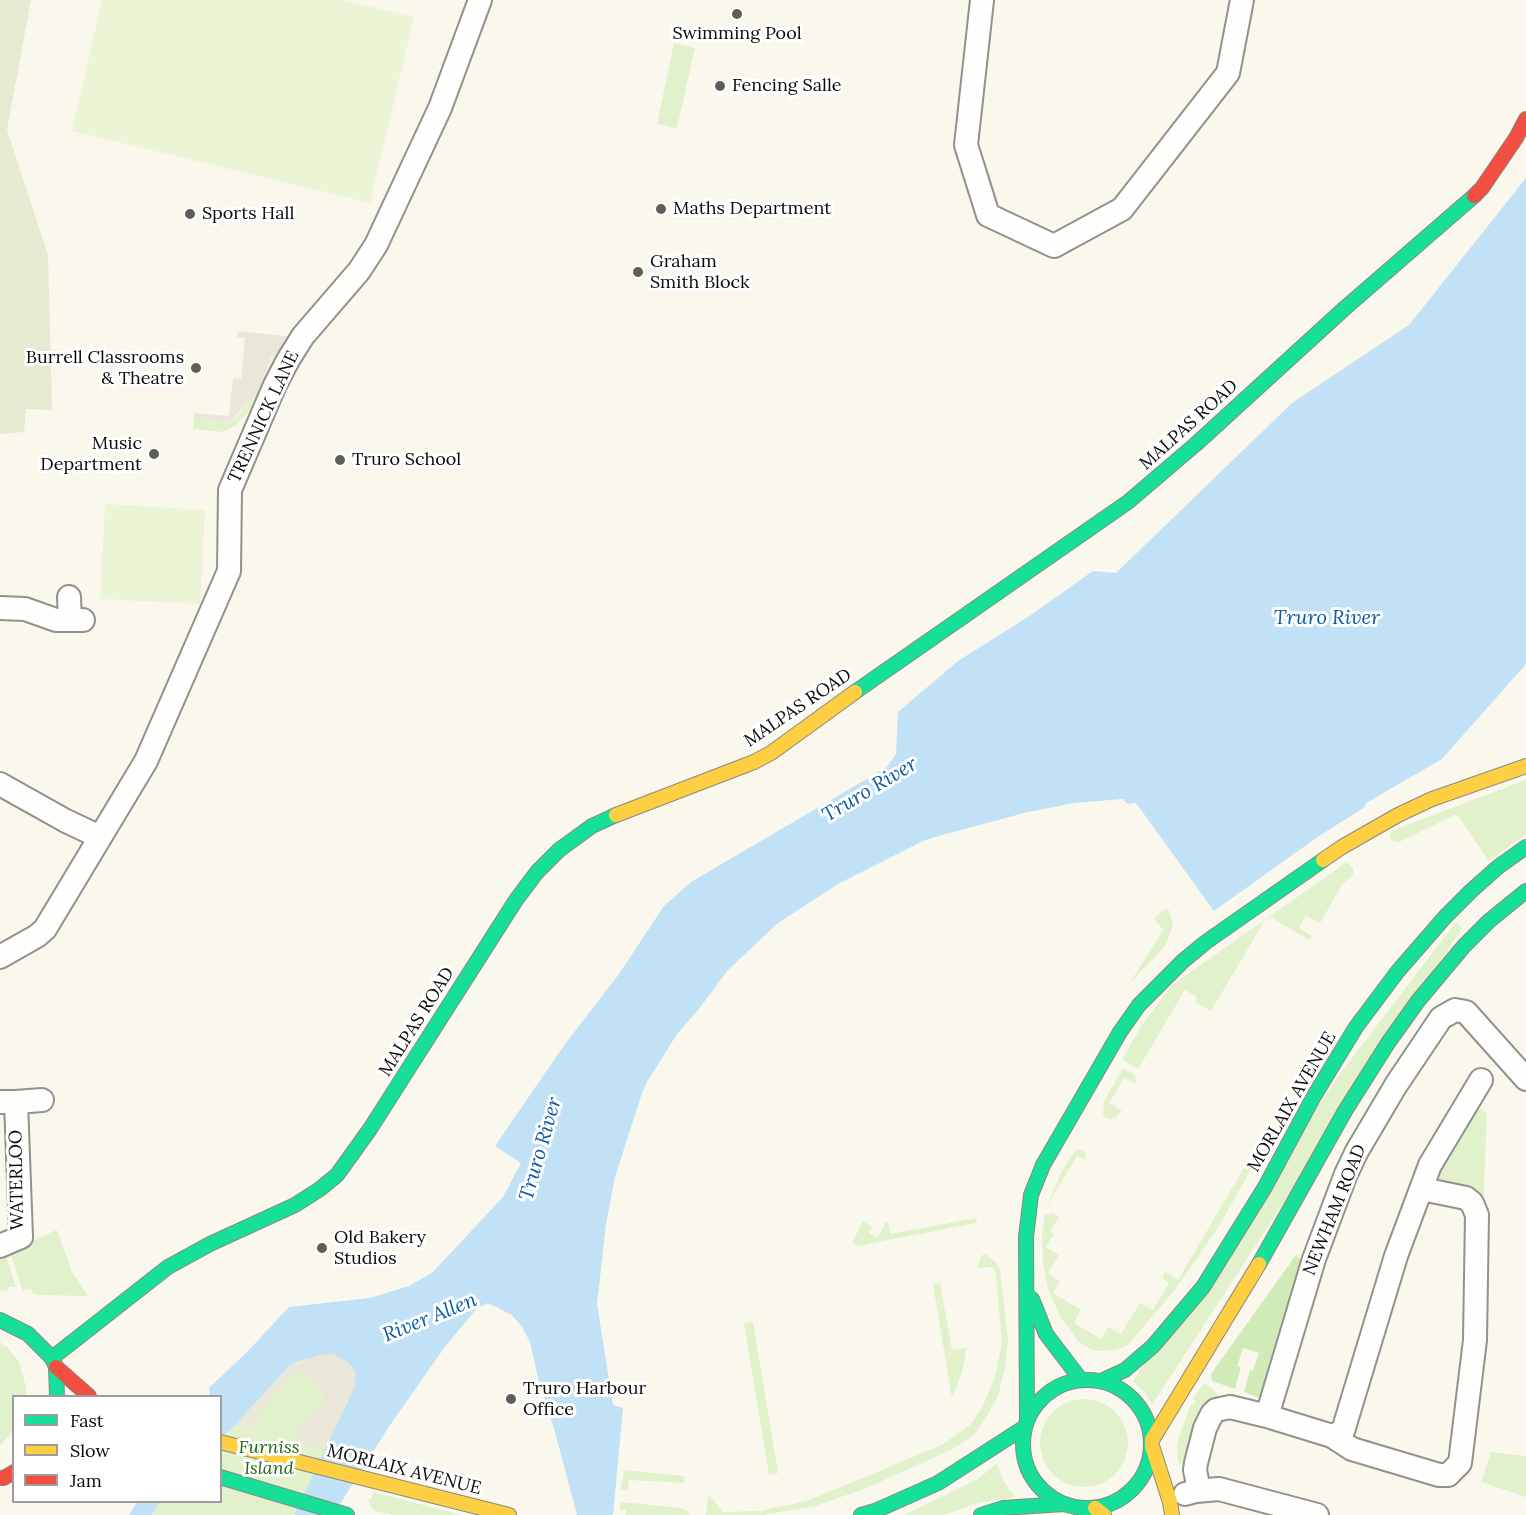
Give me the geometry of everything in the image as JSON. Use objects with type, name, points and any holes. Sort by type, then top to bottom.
[{"type":"main road","name":"MALPAS ROAD","points":[[54,1363],[168,1267],[210,1244],[294,1205],[337,1175],[365,1137],[516,900],[537,872],[559,850],[592,826],[612,816],[754,762],[771,753],[899,659],[1128,502],[1471,199],[1482,188],[1526,119]]},
{"type":"main road","points":[[1526,766],[1432,799],[1398,815],[1325,858],[1206,942],[1183,961],[1139,1005],[1120,1032],[1064,1126],[1036,1180],[1031,1195],[1027,1222],[1028,1286],[1024,1458],[1029,1473],[1050,1497],[1064,1504],[1099,1512],[1131,1492],[1143,1476],[1152,1443],[1282,1226],[1345,1111],[1388,1043],[1418,1001],[1464,946],[1489,921],[1526,891]]},
{"type":"main road","name":"MORLAIX AVENUE","points":[[1101,1381],[1125,1370],[1153,1346],[1203,1287],[1248,1216],[1314,1096],[1356,1027],[1398,971],[1471,891],[1498,867],[1526,848]]},
{"type":"main road","points":[[1028,1286],[1038,1318],[1046,1334],[1081,1380]]},
{"type":"main road","points":[[0,1320],[28,1334],[88,1395]]},
{"type":"main road","points":[[54,1363],[57,1395]]},
{"type":"main road","points":[[861,1515],[938,1483],[1026,1424],[1042,1398],[1068,1382],[1081,1380],[1101,1381],[1116,1386],[1140,1407],[1148,1421],[1166,1509]]},
{"type":"main road","name":"MORLAIX AVENUE","points":[[222,1443],[509,1515]]},
{"type":"main road","points":[[222,1478],[346,1515]]},
{"type":"main road","points":[[981,1515],[1003,1508],[1064,1504]]},
{"type":"street","name":"TRENNICK LANE","points":[[0,957],[45,929],[147,761],[229,571],[230,490],[275,385],[303,336],[359,271],[376,245],[440,108],[480,0]]},
{"type":"street","points":[[982,0],[966,145],[988,215],[1054,246],[1122,209],[1228,73],[1242,0]]},
{"type":"street","points":[[0,608],[25,609],[56,620],[76,620],[69,597]]},
{"type":"street","points":[[0,784],[100,837]]},
{"type":"street","name":"NEWHAM ROAD","points":[[1267,1416],[1314,1259],[1357,1150],[1411,1060],[1441,1018],[1455,1010],[1461,1010],[1470,1016],[1526,1079]]},
{"type":"street","points":[[1332,1436],[1340,1434],[1345,1428],[1396,1256],[1434,1158],[1481,1080]]},
{"type":"street","name":"WATERLOO","points":[[0,1246],[21,1237],[8,1102],[42,1100]]},
{"type":"street","points":[[1198,1490],[1196,1463],[1205,1428],[1216,1410],[1230,1407],[1332,1436],[1352,1449],[1439,1476],[1449,1475],[1460,1463],[1475,1340],[1478,1215],[1472,1203],[1466,1198],[1422,1189]]},
{"type":"street","points":[[1166,1509],[1189,1492],[1219,1489],[1317,1515]]},
{"type":"green space","points":[[0,0],[31,0],[7,130],[48,255],[52,410],[26,409],[24,432],[0,434]]},
{"type":"green space","points":[[102,0],[342,0],[414,17],[370,203],[72,131]]},
{"type":"green space","points":[[674,43],[695,48],[677,128],[657,124]]},
{"type":"green space","points":[[274,353],[279,355],[255,405],[235,426],[221,432],[193,429],[194,418],[230,422],[240,413],[262,383]]},
{"type":"green space","points":[[105,504],[205,510],[200,604],[100,599]]},
{"type":"green space","points":[[1526,780],[1526,834],[1489,861],[1458,816],[1455,815],[1399,842],[1390,838],[1391,831]]},
{"type":"green space","points":[[1347,862],[1353,868],[1353,875],[1342,885],[1320,923],[1306,915],[1299,928],[1312,936],[1309,940],[1271,917],[1265,920],[1211,1011],[1195,1002],[1197,997],[1185,990],[1138,1069],[1122,1059],[1142,1025],[1172,985]]},
{"type":"green space","points":[[1168,908],[1173,925],[1166,945],[1130,983],[1163,930],[1154,918]]},
{"type":"green space","points":[[1456,922],[1462,928],[1152,1405],[1145,1393],[1133,1381],[1339,1075]]},
{"type":"green space","points":[[1123,1068],[1135,1075],[1136,1084],[1124,1078],[1109,1103],[1122,1111],[1115,1118],[1109,1119],[1102,1116],[1103,1103]]},
{"type":"green space","points":[[1473,1104],[1487,1113],[1483,1211],[1437,1185],[1433,1174]]},
{"type":"green space","points":[[1078,1149],[1085,1152],[1086,1160],[1077,1156],[1047,1206],[1060,1175]]},
{"type":"green space","points":[[1247,1163],[1253,1166],[1218,1228],[1174,1291],[1128,1345],[1116,1350],[1100,1351],[1090,1349],[1078,1341],[1060,1316],[1048,1289],[1043,1263],[1042,1236],[1045,1215],[1052,1213],[1059,1217],[1050,1232],[1054,1234],[1046,1247],[1059,1255],[1048,1273],[1060,1281],[1053,1293],[1081,1310],[1074,1323],[1101,1339],[1108,1327],[1121,1334],[1140,1303],[1153,1310],[1169,1283],[1162,1278],[1165,1272],[1178,1280]]},
{"type":"green space","points":[[977,1218],[976,1223],[857,1246],[852,1243],[863,1221],[872,1227],[869,1233],[877,1238],[886,1222],[888,1222],[890,1234]]},
{"type":"green space","points":[[57,1230],[72,1272],[88,1296],[40,1295],[25,1289],[23,1292],[10,1250]]},
{"type":"green space","points":[[4,1250],[16,1287],[9,1287],[8,1291],[0,1290],[0,1252]]},
{"type":"green space","points":[[985,1254],[996,1263],[1000,1270],[1008,1339],[1005,1368],[998,1396],[975,1434],[953,1449],[864,1489],[815,1506],[763,1515],[706,1515],[708,1494],[723,1512],[760,1511],[807,1501],[942,1445],[970,1425],[982,1408],[995,1377],[1002,1343],[996,1273],[992,1267],[977,1268],[981,1256]]},
{"type":"green space","points":[[1296,1255],[1305,1265],[1267,1401],[1244,1392],[1250,1370],[1253,1371],[1259,1353],[1243,1348],[1237,1366],[1241,1367],[1235,1389],[1212,1381],[1211,1374]]},
{"type":"green space","points":[[940,1283],[952,1350],[967,1348],[962,1372],[952,1398],[933,1285]]},
{"type":"green space","points":[[753,1322],[778,1473],[769,1475],[744,1324]]},
{"type":"green space","points":[[0,1342],[19,1362],[26,1395],[12,1395],[12,1432],[0,1445]]},
{"type":"green space","name":"Furniss Island","points":[[321,1355],[337,1356],[349,1363],[355,1386],[294,1515],[152,1515],[158,1503],[222,1503],[222,1437],[295,1362]]},
{"type":"green space","points":[[1204,1383],[1218,1396],[1205,1405],[1187,1466],[1178,1463],[1179,1437],[1190,1406],[1196,1402],[1193,1399]]},
{"type":"green space","points":[[1084,1399],[1101,1403],[1115,1412],[1124,1426],[1128,1443],[1124,1460],[1115,1474],[1101,1483],[1084,1487],[1067,1483],[1053,1474],[1044,1460],[1040,1443],[1044,1426],[1053,1412],[1067,1403]]},
{"type":"green space","points":[[1491,1452],[1526,1456],[1526,1497],[1481,1482]]},
{"type":"green space","points":[[997,1464],[1004,1482],[1015,1497],[977,1503],[945,1515],[904,1515],[976,1480]]},
{"type":"green space","points":[[624,1470],[684,1476],[684,1483],[629,1480],[628,1490],[621,1490]]},
{"type":"green space","points":[[373,1492],[462,1515],[393,1515],[374,1511],[368,1500],[372,1498]]},
{"type":"green space","points":[[621,1502],[681,1508],[691,1515],[626,1515],[626,1510],[620,1510]]},
{"type":"shaded area","points":[[238,331],[294,337],[279,355],[276,352],[272,355],[256,393],[230,422],[194,418],[194,413],[229,416],[233,378],[241,379],[245,338],[237,337]]},
{"type":"shaded area","points":[[332,1354],[349,1363],[355,1372],[357,1381],[350,1399],[346,1398],[342,1407],[341,1410],[344,1412],[327,1449],[294,1441],[296,1431],[324,1400],[323,1390],[304,1373],[294,1374],[253,1421],[250,1429],[235,1425],[288,1367],[295,1362],[296,1365],[309,1362],[308,1358]]},
{"type":"water","name":"Truro River","points":[[1526,178],[1526,664],[1442,759],[1366,803],[1365,807],[1319,836],[1214,911],[1136,803],[1127,804],[1123,799],[1074,803],[1028,812],[923,841],[838,884],[778,923],[728,970],[677,1034],[647,1082],[615,1177],[606,1224],[597,1304],[613,1405],[623,1408],[613,1515],[577,1515],[530,1342],[512,1315],[488,1303],[477,1308],[444,1348],[388,1428],[333,1515],[294,1515],[355,1386],[355,1372],[349,1363],[332,1354],[295,1362],[222,1437],[222,1395],[210,1395],[209,1388],[289,1307],[370,1298],[409,1286],[432,1273],[503,1197],[521,1163],[495,1146],[565,1044],[619,974],[664,906],[691,882],[887,767],[896,754],[898,712],[958,661],[1031,615],[1093,571],[1116,573],[1292,403],[1409,325]]},
{"type":"water","points":[[136,1503],[158,1503],[152,1515],[129,1515]]},
{"type":"traffic: fast","points":[[855,692],[1128,502],[1474,196]]},
{"type":"traffic: fast","points":[[52,1358],[168,1267],[210,1244],[295,1205],[337,1175],[370,1129],[516,900],[537,872],[559,850],[592,826],[616,815]]},
{"type":"traffic: fast","points":[[1101,1381],[1125,1370],[1153,1346],[1203,1287],[1265,1187],[1314,1096],[1356,1027],[1398,971],[1471,891],[1498,867],[1526,847]]},
{"type":"traffic: fast","points":[[1027,1421],[1026,1237],[1031,1195],[1043,1165],[1120,1032],[1139,1005],[1183,961],[1206,942],[1323,860]]},
{"type":"traffic: fast","points":[[1259,1264],[1345,1111],[1418,1001],[1464,946],[1489,921],[1526,891]]},
{"type":"traffic: fast","points":[[1032,1299],[1046,1334],[1081,1380]]},
{"type":"traffic: fast","points":[[0,1320],[28,1334],[52,1358],[56,1367],[57,1395]]},
{"type":"traffic: fast","points":[[1087,1380],[1112,1385],[1132,1399],[1146,1419],[1151,1444],[1146,1469],[1132,1489],[1112,1503],[1087,1508],[1062,1503],[1042,1489],[1028,1469],[1023,1444],[1028,1419],[1042,1399],[1062,1385],[1087,1380]]},
{"type":"traffic: fast","points":[[861,1515],[938,1483],[1025,1427]]},
{"type":"traffic: fast","points":[[222,1478],[347,1515]]},
{"type":"traffic: fast","points":[[981,1515],[1003,1508],[1064,1504]]},
{"type":"traffic: slow","points":[[616,815],[754,762],[771,753],[855,692]]},
{"type":"traffic: slow","points":[[1323,860],[1398,815],[1432,799],[1526,766]]},
{"type":"traffic: slow","points":[[1152,1440],[1259,1264]]},
{"type":"traffic: slow","points":[[222,1443],[509,1515]]},
{"type":"traffic: slow","points":[[1152,1446],[1172,1515]]},
{"type":"traffic: slow","points":[[1095,1508],[1104,1515]]},
{"type":"traffic: jam","points":[[1474,196],[1516,138],[1526,119]]},
{"type":"traffic: jam","points":[[56,1367],[88,1395]]},
{"type":"traffic: jam","points":[[0,1478],[12,1473]]},
{"type":"place","name":"Swimming Pool","points":[[737,14]]},
{"type":"place","name":"Fencing Salle","points":[[720,86]]},
{"type":"place","name":"Maths Department","points":[[661,209]]},
{"type":"place","name":"Sports Hall","points":[[190,214]]},
{"type":"place","name":"Graham Smith Block","points":[[638,272]]},
{"type":"place","name":"Burrell Classrooms & Theatre","points":[[196,368]]},
{"type":"place","name":"Music Department","points":[[154,454]]},
{"type":"place","name":"Truro School","points":[[340,460]]},
{"type":"place","name":"Old Bakery Studios","points":[[322,1248]]},
{"type":"place","name":"Truro Harbour Office","points":[[511,1399]]},
{"type":"water label","name":"River Allen","points":[[430,1318]]}]
